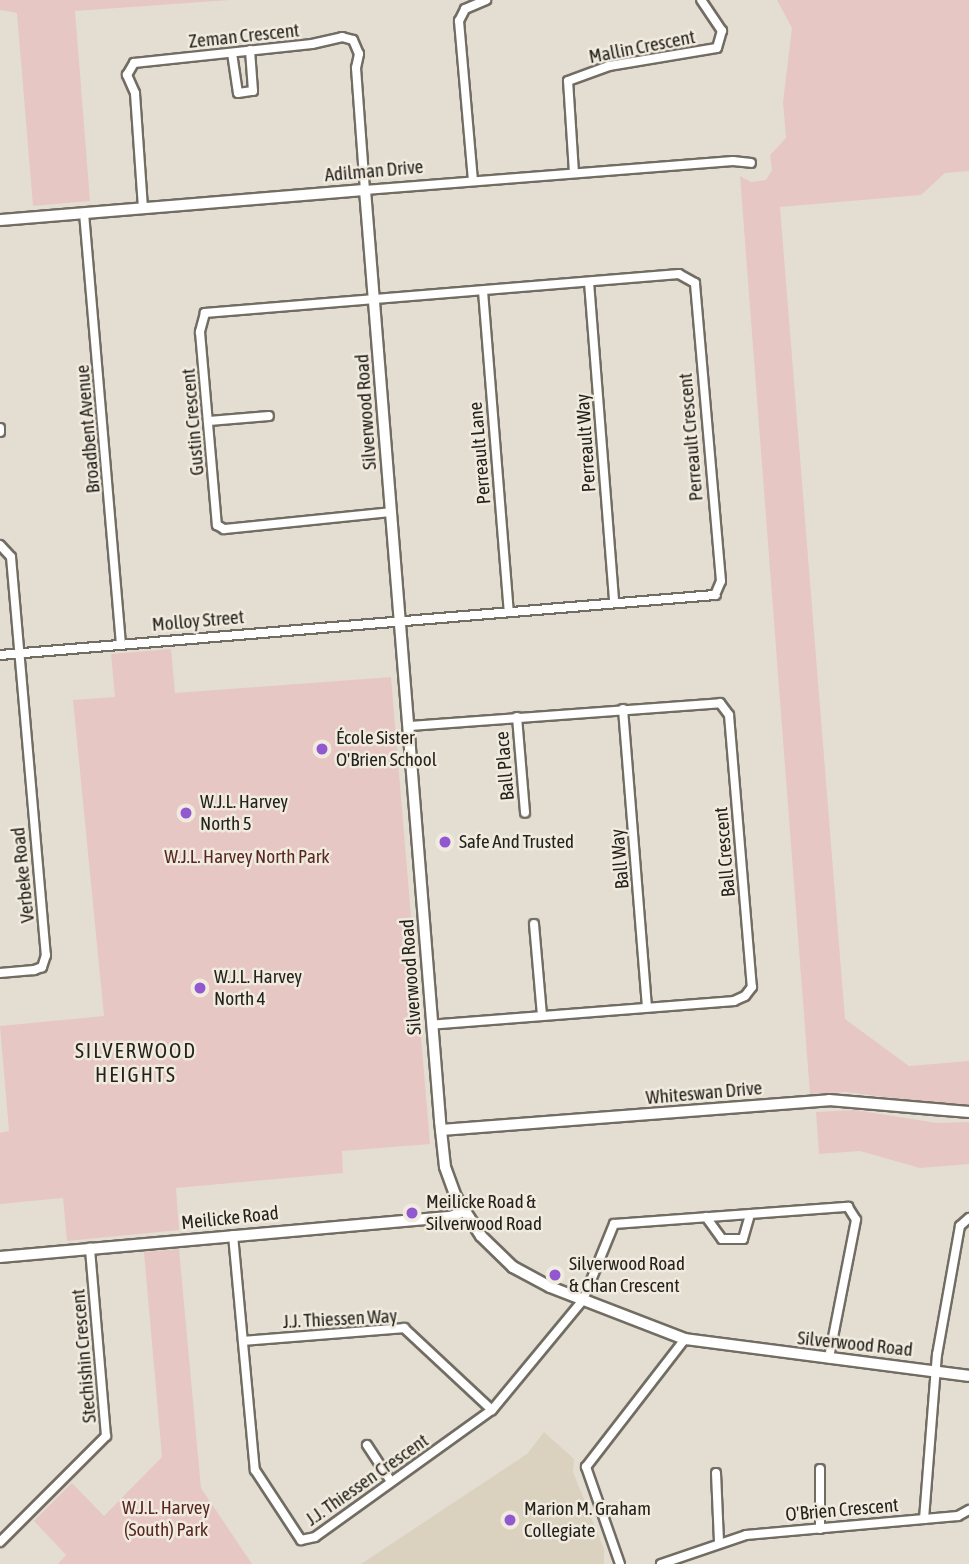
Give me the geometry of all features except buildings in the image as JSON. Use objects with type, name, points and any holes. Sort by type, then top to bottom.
[{"type":"street","points":[[473,181],[459,21],[465,9],[486,0]]},
{"type":"street","name":"Mallin Crescent","points":[[574,173],[568,81],[609,66],[717,48],[722,32],[701,0]]},
{"type":"street","name":"Zeman Crescent","points":[[143,208],[130,67],[140,60],[233,52],[342,37],[357,45],[365,190]]},
{"type":"street","points":[[233,52],[238,93],[253,91],[250,50]]},
{"type":"street","name":"Adilman Drive","points":[[0,220],[574,173],[733,161],[751,163]]},
{"type":"street","name":"Silverwood Road","points":[[365,190],[441,1130],[445,1167],[463,1211],[494,1250],[513,1267],[583,1300],[685,1339],[969,1376]]},
{"type":"street","name":"Broadbent Avenue","points":[[85,213],[121,643]]},
{"type":"street","name":"Perreault Crescent","points":[[374,300],[679,274],[695,283],[721,581],[720,589],[707,598],[400,620]]},
{"type":"street","name":"Perreault Way","points":[[589,282],[614,603]]},
{"type":"street","name":"Perreault Lane","points":[[483,291],[509,612]]},
{"type":"street","name":"Gustin Crescent","points":[[374,300],[205,313],[200,332],[217,524],[224,529],[391,512]]},
{"type":"street","points":[[209,421],[270,416]]},
{"type":"street","points":[[0,545],[11,557],[17,653]]},
{"type":"street","name":"Molloy Street","points":[[0,655],[400,620]]},
{"type":"street","name":"Verbeke Road","points":[[0,973],[42,967],[46,955],[17,653]]},
{"type":"street","name":"Ball Crescent","points":[[410,726],[720,703],[729,715],[752,987],[745,996],[734,1001],[432,1025]]},
{"type":"street","name":"Ball Way","points":[[623,709],[647,1007]]},
{"type":"street","name":"Ball Place","points":[[517,718],[525,813]]},
{"type":"street","points":[[534,924],[542,1015]]},
{"type":"street","name":"Whiteswan Drive","points":[[441,1130],[829,1100],[969,1112]]},
{"type":"street","points":[[706,1217],[839,1206],[855,1214],[829,1358]]},
{"type":"street","name":"Meilicke Road","points":[[0,1258],[451,1217],[463,1211]]},
{"type":"street","points":[[706,1217],[722,1238],[743,1239],[750,1214]]},
{"type":"street","name":"J.J. Thiessen Crescent","points":[[233,1235],[255,1471],[297,1539],[315,1537],[390,1480],[492,1410],[583,1300],[614,1223],[706,1217]]},
{"type":"street","name":"O'Brien Crescent","points":[[661,1564],[719,1541],[924,1519],[935,1370],[960,1226],[969,1218]]},
{"type":"street","name":"Stechishin Crescent","points":[[0,1542],[106,1436],[90,1248]]},
{"type":"street","name":"J.J. Thiessen Way","points":[[243,1341],[404,1328],[492,1410]]},
{"type":"street","points":[[620,1564],[586,1467],[685,1339]]},
{"type":"street","points":[[367,1445],[390,1480]]},
{"type":"street","points":[[820,1469],[820,1529]]},
{"type":"street","points":[[716,1473],[719,1541]]},
{"type":"street","points":[[924,1519],[958,1516],[969,1510]]},
{"type":"shaded area","name":"Marion M. Graham Collegiate","points":[[544,1432],[574,1459],[573,1472],[604,1549],[604,1564],[361,1564],[527,1454]]},
{"type":"green space","points":[[0,0],[230,0],[75,11],[90,201],[33,206],[17,13],[0,10]]},
{"type":"green space","points":[[777,0],[969,0],[969,171],[945,173],[921,195],[780,207],[845,1019],[909,1066],[969,1061],[969,1104],[943,1105],[846,1092],[810,1094],[740,176],[751,182],[766,180],[772,170],[770,155],[786,138],[783,102],[792,28]]},
{"type":"green space","name":"W.J.L. Harvey North Park","points":[[171,649],[175,693],[391,677],[430,1144],[342,1151],[343,1173],[176,1188],[179,1230],[67,1241],[63,1198],[0,1204],[0,1133],[9,1131],[0,1026],[104,1016],[73,700],[115,697],[111,654]]},
{"type":"green space","points":[[855,1110],[937,1123],[969,1122],[969,1164],[920,1168],[860,1151],[819,1154],[816,1112]]},
{"type":"green space","name":"W.J.L. Harvey (South) Park","points":[[179,1249],[201,1488],[252,1564],[58,1564],[66,1555],[34,1521],[72,1483],[104,1516],[162,1457],[144,1252]]},
{"type":"place","name":"École Sister O'Brien School","points":[[322,749]]},
{"type":"place","name":"W.J.L. Harvey North 5","points":[[186,813]]},
{"type":"place","name":"Safe And Trusted","points":[[445,842]]},
{"type":"place","name":"W.J.L. Harvey North 4","points":[[200,988]]},
{"type":"place","name":"Meilicke Road & Silverwood Road","points":[[412,1213]]},
{"type":"place","name":"Silverwood Road & Chan Crescent","points":[[555,1275]]},
{"type":"place","name":"Marion M. Graham Collegiate","points":[[510,1520]]},
{"type":"district","name":"SILVERWOOD HEIGHTS","points":[[136,1062]]}]
